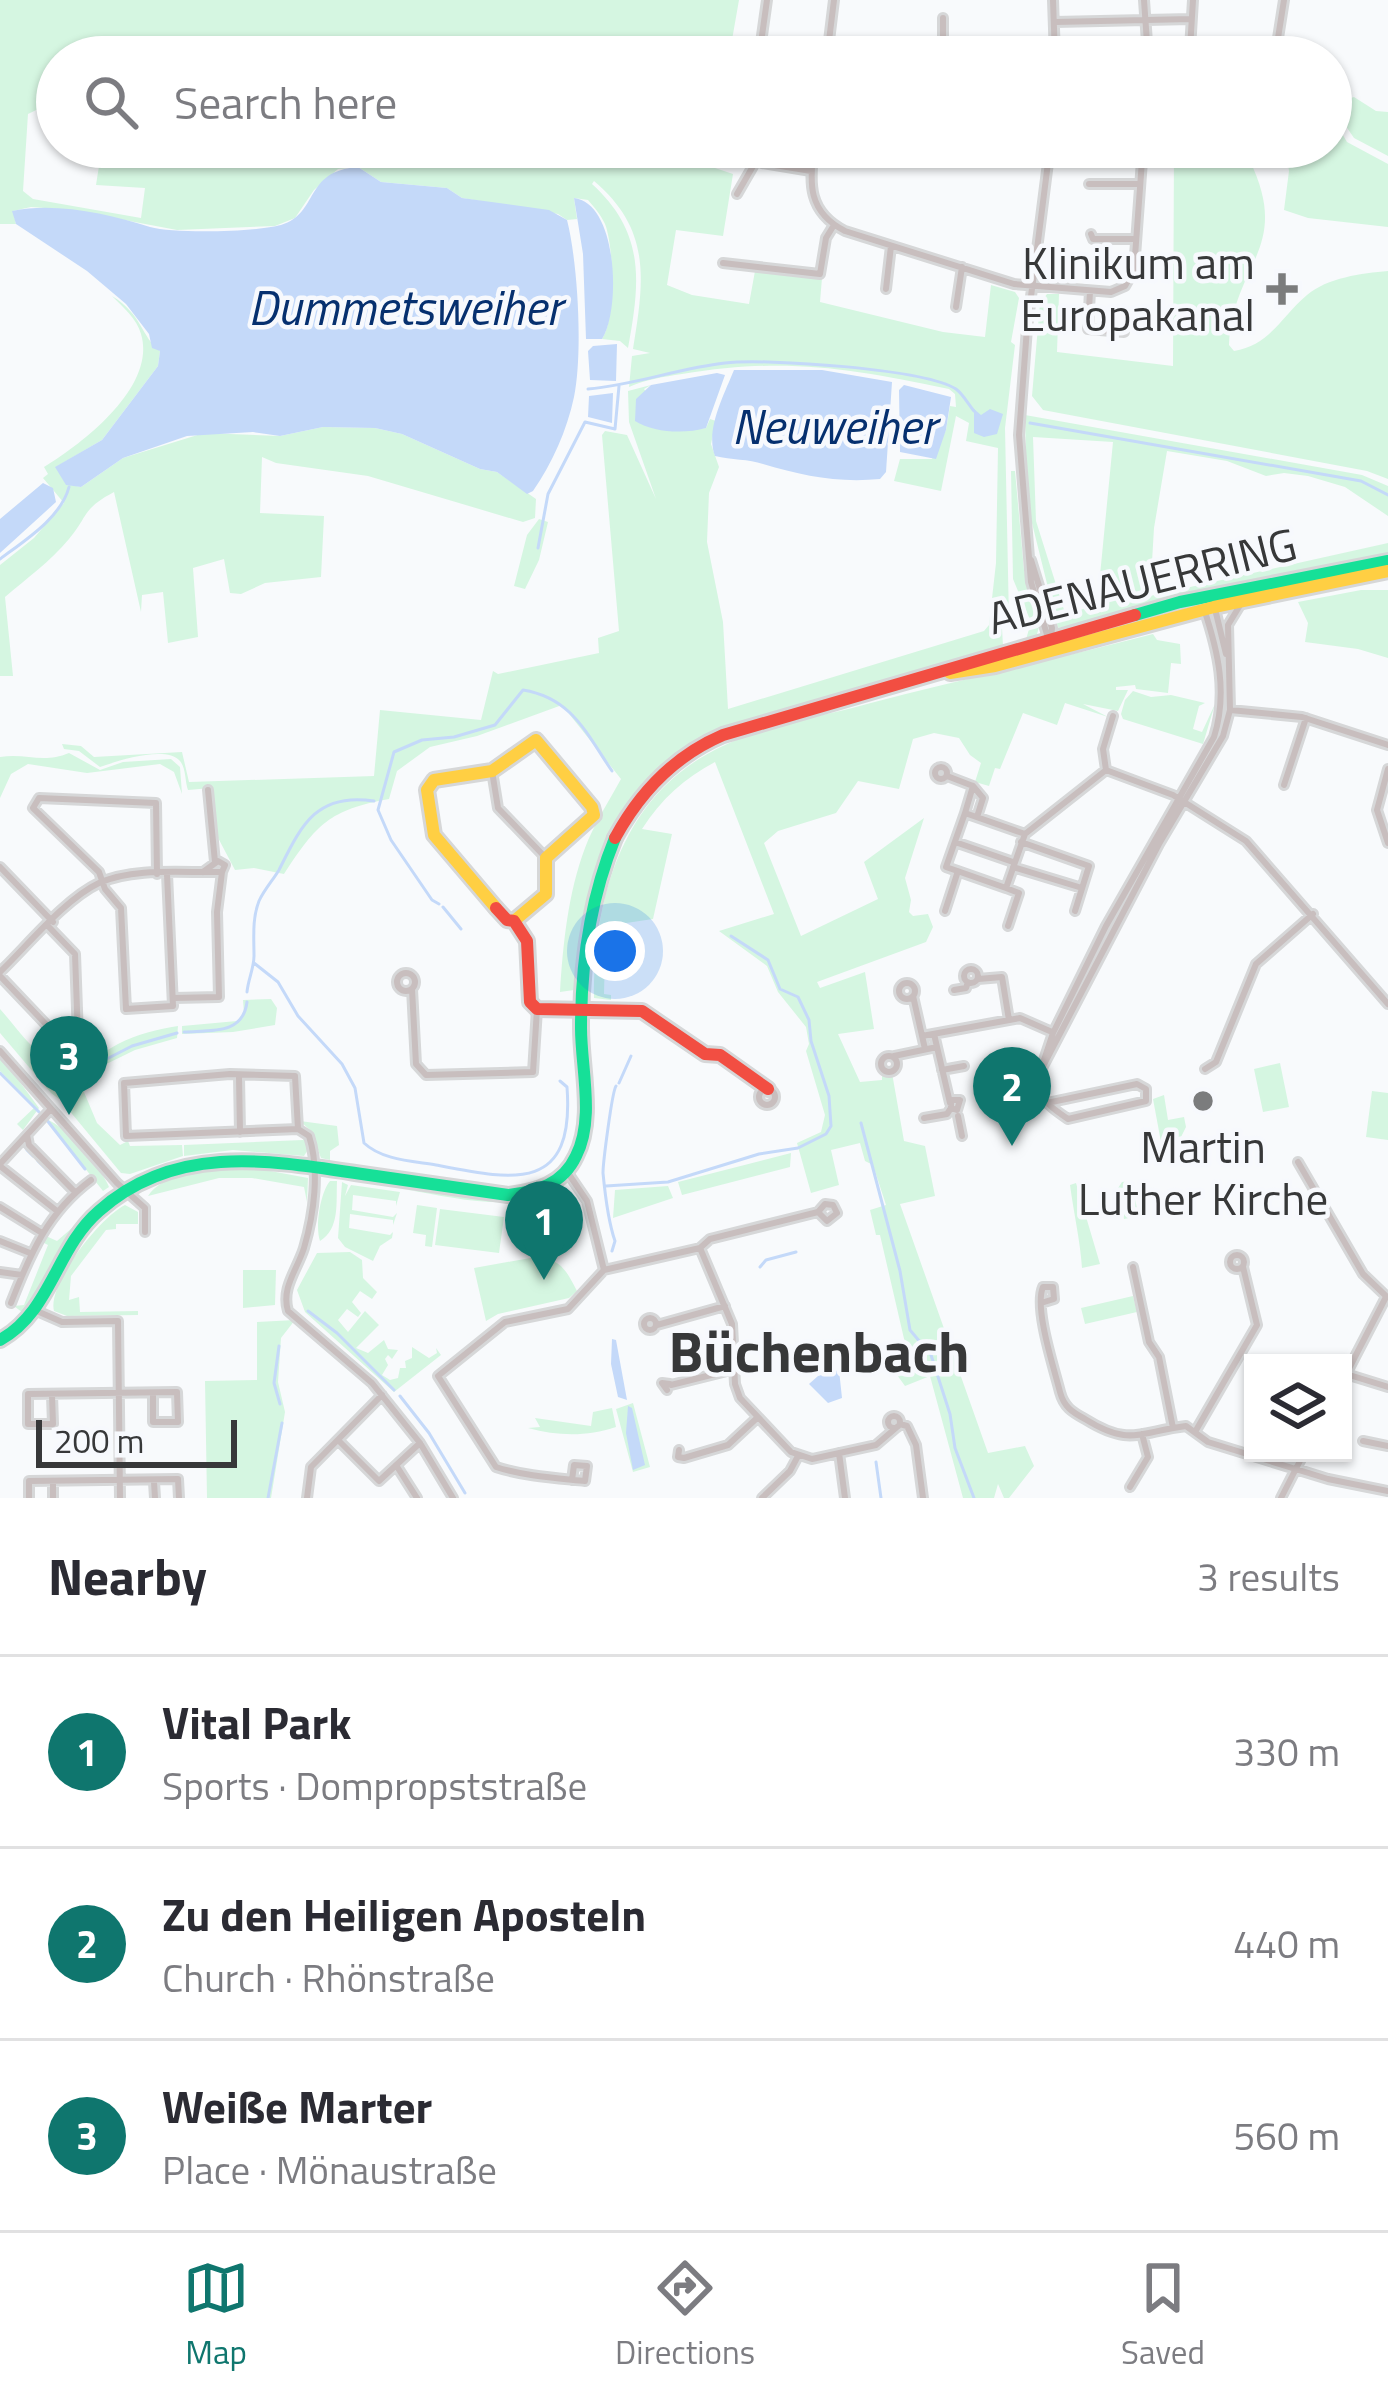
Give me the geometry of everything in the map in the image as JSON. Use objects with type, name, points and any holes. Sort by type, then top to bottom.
[{"type":"main road","name":"ADENAUERRING","points":[[568,1173],[584,1132],[581,1009],[587,929],[600,873],[627,815],[651,784],[692,750],[725,734],[915,679],[995,666],[1208,604],[1388,561]]},
{"type":"main road","name":"ADENAUERRING","points":[[1208,604],[1388,571]]},
{"type":"main road","points":[[540,741],[594,815],[546,858],[546,894],[514,921],[507,920],[434,835],[427,790],[434,780],[492,771],[529,742],[540,741]]},
{"type":"main road","points":[[514,921],[527,941],[528,994],[536,1009],[642,1011],[705,1054],[720,1055],[768,1089]]},
{"type":"main road","points":[[0,1340],[38,1311],[70,1244],[93,1216],[126,1190],[170,1167],[202,1160],[261,1159],[508,1195],[542,1190],[568,1173]]},
{"type":"street","points":[[762,36],[767,0]]},
{"type":"street","points":[[830,36],[834,0]]},
{"type":"street","points":[[1053,0],[1054,36]]},
{"type":"street","points":[[1144,0],[1146,36]]},
{"type":"street","points":[[1190,36],[1193,0]]},
{"type":"street","points":[[1278,36],[1284,0]]},
{"type":"street","points":[[943,19],[943,36]]},
{"type":"street","points":[[1054,22],[1191,19]]},
{"type":"street","points":[[737,194],[752,168]]},
{"type":"street","points":[[796,168],[811,171]]},
{"type":"street","points":[[811,168],[813,200],[824,219],[834,225],[1033,286],[1111,292],[1129,282],[1134,270],[1141,168]]},
{"type":"street","points":[[1047,168],[1019,434],[1030,557],[1043,631],[1051,646]]},
{"type":"street","points":[[1089,184],[1140,184]]},
{"type":"street","points":[[723,262],[820,274],[826,238],[834,225]]},
{"type":"street","points":[[1091,234],[1093,239],[1136,239]]},
{"type":"street","points":[[886,289],[891,246]]},
{"type":"street","points":[[956,307],[962,267]]},
{"type":"street","points":[[1090,291],[1088,329],[1124,332]]},
{"type":"street","points":[[1181,799],[1215,752],[1230,710],[1228,625],[1245,600]]},
{"type":"street","points":[[1208,604],[1229,669]]},
{"type":"street","points":[[1047,1103],[1132,1084],[1143,1086],[1146,1101],[1068,1119],[1047,1103],[1036,1084],[1117,906],[1209,748],[1221,712],[1222,682],[1208,604]]},
{"type":"street","points":[[1230,710],[1306,718],[1388,745]]},
{"type":"street","points":[[1106,770],[1103,749],[1113,716]]},
{"type":"street","points":[[1284,784],[1306,718]]},
{"type":"street","points":[[1106,770],[1181,799],[1258,850],[1388,1004]]},
{"type":"street","points":[[1006,888],[1023,838],[1106,770]]},
{"type":"street","points":[[1388,770],[1377,810],[1388,843]]},
{"type":"street","points":[[492,771],[498,808],[546,858]]},
{"type":"street","points":[[947,776],[974,786],[983,798],[977,817]]},
{"type":"street","points":[[974,786],[946,867],[1019,893],[1008,926]]},
{"type":"street","points":[[208,790],[215,862]]},
{"type":"street","points":[[39,798],[156,802],[162,874],[173,1006],[125,1009],[121,908],[98,871],[33,808],[39,798]]},
{"type":"street","points":[[965,813],[1089,866],[1075,911]]},
{"type":"street","points":[[955,842],[1082,888]]},
{"type":"street","points":[[203,872],[215,862]]},
{"type":"street","points":[[173,998],[219,997],[217,912],[225,865],[215,862]]},
{"type":"street","points":[[0,867],[51,924],[75,954],[78,1037],[59,1038],[0,972],[51,924],[102,882],[222,872]]},
{"type":"street","points":[[945,911],[958,871]]},
{"type":"street","points":[[1205,1069],[1216,1062],[1256,964],[1313,914]]},
{"type":"street","points":[[954,990],[978,979],[1002,977],[1009,1020]]},
{"type":"street","points":[[1380,995],[1388,987]]},
{"type":"street","points":[[412,989],[416,1064],[426,1075],[533,1072],[536,1009]]},
{"type":"street","points":[[914,997],[925,1049]]},
{"type":"street","points":[[922,1036],[1019,1018],[1056,1034]]},
{"type":"street","points":[[934,1034],[962,1136]]},
{"type":"street","points":[[893,1057],[937,1047]]},
{"type":"street","points":[[0,1051],[147,1212],[145,1232]]},
{"type":"street","points":[[942,1070],[964,1066]]},
{"type":"street","points":[[298,1129],[295,1076],[187,1076],[175,1081],[124,1083],[126,1136],[298,1129],[310,1136],[315,1167],[305,1243],[287,1289],[287,1308],[382,1395],[420,1443],[453,1498]]},
{"type":"street","points":[[238,1076],[240,1132]]},
{"type":"street","points":[[51,1109],[0,1165],[57,1211]]},
{"type":"street","points":[[954,1109],[970,1114]]},
{"type":"street","points":[[924,1118],[954,1109]]},
{"type":"street","points":[[27,1135],[29,1145],[76,1192]]},
{"type":"street","points":[[1298,1162],[1364,1274],[1387,1295],[1352,1362]]},
{"type":"street","points":[[568,1173],[587,1201],[604,1270]]},
{"type":"street","points":[[11,1303],[42,1233],[57,1211],[91,1180]]},
{"type":"street","points":[[0,1208],[42,1233]]},
{"type":"street","points":[[572,1480],[496,1467],[438,1376],[506,1322],[568,1309],[604,1270],[700,1248],[710,1239],[818,1212]]},
{"type":"street","points":[[0,1241],[30,1254]]},
{"type":"street","points":[[700,1248],[733,1332],[740,1398],[757,1418],[798,1456],[812,1459],[876,1445],[898,1425],[907,1426],[914,1437],[922,1498]]},
{"type":"street","points":[[1132,1267],[1150,1342],[1160,1357],[1173,1428]]},
{"type":"street","points":[[1195,1432],[1257,1325],[1243,1267]]},
{"type":"street","points":[[0,1272],[22,1275]]},
{"type":"street","points":[[1041,1303],[1064,1403],[1110,1434],[1122,1438],[1186,1426],[1208,1442],[1388,1491]]},
{"type":"street","points":[[656,1325],[725,1306]]},
{"type":"street","points":[[38,1311],[62,1322],[118,1321],[120,1498]]},
{"type":"street","points":[[671,1385],[735,1370]]},
{"type":"street","points":[[1352,1379],[1388,1387]]},
{"type":"street","points":[[52,1395],[52,1424],[28,1424],[28,1394],[176,1392],[178,1422],[153,1422],[153,1394]]},
{"type":"street","points":[[307,1498],[310,1468],[382,1395]]},
{"type":"street","points":[[684,1458],[732,1442],[757,1418]]},
{"type":"street","points":[[1130,1487],[1148,1457],[1142,1434]]},
{"type":"street","points":[[1363,1441],[1388,1446]]},
{"type":"street","points":[[339,1442],[379,1481],[420,1443]]},
{"type":"street","points":[[839,1454],[845,1498]]},
{"type":"street","points":[[762,1498],[790,1471],[798,1456]]},
{"type":"street","points":[[1281,1498],[1300,1462]]},
{"type":"street","points":[[396,1465],[417,1498]]},
{"type":"street","points":[[29,1498],[29,1481],[154,1483],[178,1479],[178,1498]]},
{"type":"street","points":[[87,1483],[88,1498]]},
{"type":"street","points":[[154,1483],[155,1498]]},
{"type":"street","points":[[53,1484],[53,1498]]},
{"type":"green space","points":[[0,0],[739,0],[733,36],[36,36],[36,110],[28,114],[23,191],[33,199],[141,218],[145,188],[96,185],[99,168],[348,168],[338,169],[314,190],[295,218],[275,226],[177,230],[31,207],[13,211],[16,224],[0,224]]},
{"type":"green space","points":[[1352,98],[1388,112],[1388,156],[1352,135]]},
{"type":"green space","points":[[1352,145],[1388,164],[1388,227],[1308,218],[1284,210],[1289,171],[1352,168]]},
{"type":"green space","points":[[360,168],[715,168],[733,174],[723,236],[676,230],[667,285],[692,295],[749,304],[755,271],[822,278],[820,302],[943,332],[985,337],[991,285],[1015,292],[1019,298],[1005,428],[1009,620],[1002,628],[1003,646],[751,720],[684,750],[654,775],[612,838],[588,912],[574,990],[560,992],[574,883],[589,839],[621,779],[562,705],[477,736],[430,747],[397,771],[389,799],[352,808],[326,822],[284,874],[235,870],[216,834],[211,788],[188,790],[183,767],[173,756],[153,754],[100,767],[62,744],[81,746],[94,757],[182,752],[189,782],[374,776],[380,710],[481,720],[493,671],[498,674],[599,653],[598,638],[619,631],[602,435],[605,431],[627,435],[656,499],[629,422],[628,391],[651,385],[644,389],[675,431],[706,428],[710,419],[716,421],[711,444],[719,467],[709,493],[707,542],[723,622],[728,709],[984,631],[989,625],[996,563],[998,448],[966,441],[969,423],[956,416],[941,491],[894,481],[900,459],[932,459],[946,430],[950,406],[956,407],[955,394],[879,375],[753,366],[668,376],[629,387],[632,356],[650,353],[633,349],[640,301],[639,258],[626,218],[594,181],[622,221],[635,260],[628,348],[620,341],[602,339],[611,300],[610,249],[605,224],[588,200],[574,198],[577,219],[567,220],[558,214],[462,198],[447,188],[381,182]]},
{"type":"green space","points":[[1174,168],[1253,168],[1265,214],[1263,236],[1240,294],[1229,345],[1234,351],[1257,343],[1324,284],[1388,271],[1388,479],[1367,471],[1043,410],[1032,396],[1040,303],[1047,294],[1059,294],[1057,352],[1173,366]]},
{"type":"green space","points":[[112,296],[130,311],[160,351],[158,366],[102,440],[56,467],[66,484],[81,487],[123,458],[204,433],[280,436],[323,427],[375,428],[497,472],[536,499],[535,518],[523,522],[368,476],[262,457],[260,513],[324,516],[321,577],[265,583],[241,594],[230,593],[224,559],[193,568],[198,637],[168,643],[163,592],[142,595],[141,612],[114,492],[91,508],[62,547],[5,597],[13,676],[0,676],[0,565],[34,538],[64,503],[43,478],[48,474],[44,467],[96,429],[138,374],[141,334]]},
{"type":"green space","points":[[1025,415],[1362,475],[1388,486],[1388,516],[1345,487],[1308,476],[1266,476],[1227,461],[1167,451],[1154,528],[1150,596],[1388,543],[1388,553],[1384,558],[1170,599],[1058,628],[1027,503]],"holes":[[[1033,437],[1113,442],[1097,606],[1065,613],[1036,521]]]},
{"type":"green space","points":[[1011,471],[1015,471],[1024,570],[1039,627],[1036,638],[1025,643],[1031,622],[1013,579]]},
{"type":"green space","points":[[539,519],[548,522],[539,560],[525,589],[514,586],[527,535]]},
{"type":"green space","points":[[1388,590],[1388,658],[1305,642],[1308,623],[1298,602]]},
{"type":"green space","points":[[1153,634],[1157,640],[1180,644],[1181,664],[1171,663],[1168,693],[1136,689],[1135,685],[1116,687],[1128,690],[1118,711],[1083,704],[1108,717],[1065,703],[1057,725],[1023,713],[989,786],[975,782],[981,763],[959,738],[934,733],[913,739],[899,789],[858,781],[836,813],[778,831],[764,843],[801,936],[878,899],[864,862],[924,818],[905,878],[909,912],[928,914],[933,927],[926,942],[817,982],[820,988],[865,972],[874,1029],[838,1034],[860,1082],[882,1080],[882,1075],[892,1073],[904,1141],[925,1146],[935,1196],[900,1204],[988,1453],[1025,1446],[1034,1466],[1009,1498],[1004,1498],[998,1484],[994,1498],[963,1498],[930,1376],[905,1386],[897,1375],[895,1352],[905,1343],[870,1210],[886,1205],[873,1165],[865,1161],[860,1143],[831,1150],[839,1185],[811,1193],[797,1143],[821,1132],[825,1115],[806,1051],[806,1027],[778,992],[767,966],[719,931],[774,914],[715,762],[674,790],[642,829],[672,834],[653,919],[626,923],[623,953],[605,953],[604,994],[611,995],[611,1000],[594,998],[600,921],[621,850],[639,818],[690,765],[725,745],[794,722]]},
{"type":"green space","points":[[987,673],[938,681],[730,736],[928,680]]},
{"type":"green space","points":[[1133,691],[1205,703],[1199,706],[1193,729],[1202,732],[1215,704],[1203,744],[1123,719],[1125,700]]},
{"type":"green space","points":[[722,739],[669,777],[648,799],[617,849],[600,904],[588,992],[594,915],[604,878],[618,844],[636,812],[659,784],[688,759]]},
{"type":"green space","points":[[69,753],[100,770],[123,762],[171,759],[180,767],[182,794],[174,772],[160,764],[87,773],[28,764],[11,774],[0,798],[0,757],[51,758]]},
{"type":"green space","points":[[271,999],[277,1008],[275,1025],[182,1034],[182,1026],[237,1021],[244,1013],[243,1000]]},
{"type":"green space","points":[[0,1009],[44,1055],[80,1064],[78,1083],[59,1099],[0,1033]]},
{"type":"green space","points":[[178,1026],[177,1038],[135,1050],[84,1075],[83,1063],[118,1044]]},
{"type":"green space","points":[[0,1055],[39,1108],[23,1130],[17,1124],[35,1107],[0,1071]]},
{"type":"green space","points":[[1280,1063],[1289,1107],[1263,1112],[1254,1069]]},
{"type":"green space","points":[[81,1085],[97,1123],[120,1145],[128,1141],[130,1146],[182,1145],[183,1156],[121,1173],[63,1103]]},
{"type":"green space","points":[[1372,1091],[1388,1093],[1388,1140],[1366,1137]]},
{"type":"green space","points":[[1164,1095],[1168,1120],[1184,1117],[1186,1127],[1180,1139],[1161,1142],[1153,1099]]},
{"type":"green space","points":[[46,1119],[83,1149],[109,1187],[103,1191]]},
{"type":"green space","points":[[300,1121],[337,1126],[339,1145],[330,1151],[330,1160],[321,1158],[311,1131]]},
{"type":"green space","points":[[304,1135],[309,1148],[304,1156],[233,1150],[184,1156],[184,1145],[303,1140]]},
{"type":"green space","points":[[791,1153],[790,1167],[682,1195],[678,1182]]},
{"type":"green space","points":[[223,1169],[308,1178],[307,1202],[304,1187],[252,1178],[219,1178],[148,1196],[172,1178]]},
{"type":"green space","points":[[330,1181],[337,1181],[336,1214],[331,1230],[320,1241],[319,1210]]},
{"type":"green space","points":[[1131,1181],[1138,1213],[1143,1215],[1124,1219],[1118,1188]]},
{"type":"green space","points":[[342,1182],[348,1185],[345,1196],[351,1185],[400,1192],[396,1206],[396,1201],[353,1195],[352,1210],[393,1217],[397,1213],[393,1225],[393,1220],[350,1214],[349,1228],[393,1232],[373,1261],[345,1247],[338,1238]]},
{"type":"green space","points":[[566,1182],[552,1193],[513,1202],[408,1190],[516,1199],[542,1194]]},
{"type":"green space","points":[[1076,1183],[1100,1264],[1082,1268],[1070,1185]]},
{"type":"green space","points":[[668,1186],[673,1198],[613,1218],[615,1190]]},
{"type":"green space","points":[[125,1205],[138,1212],[138,1224],[116,1224],[116,1229],[106,1230],[71,1276],[69,1300],[79,1297],[80,1312],[138,1311],[138,1315],[67,1316],[54,1311],[58,1285],[77,1253]]},
{"type":"green space","points":[[417,1205],[437,1208],[432,1247],[425,1246],[426,1235],[413,1233]]},
{"type":"green space","points":[[440,1209],[504,1217],[499,1253],[435,1245]]},
{"type":"green space","points":[[80,1221],[27,1316],[14,1306],[24,1305],[48,1245],[42,1242],[46,1236],[57,1241]]},
{"type":"green space","points":[[350,1252],[362,1260],[363,1278],[377,1292],[372,1299],[360,1291],[352,1302],[361,1313],[358,1317],[347,1309],[338,1320],[348,1332],[365,1311],[379,1325],[356,1348],[368,1353],[384,1340],[388,1349],[398,1350],[392,1359],[388,1355],[385,1359],[388,1365],[382,1375],[390,1380],[406,1368],[412,1347],[429,1358],[437,1353],[436,1348],[441,1355],[394,1392],[305,1312],[297,1290],[317,1253]]},
{"type":"green space","points":[[536,1257],[562,1267],[577,1291],[569,1298],[486,1321],[474,1268]]},
{"type":"green space","points":[[243,1270],[276,1270],[275,1305],[243,1308]]},
{"type":"green space","points":[[1133,1296],[1137,1312],[1085,1324],[1081,1308]]},
{"type":"green space","points":[[295,1320],[281,1338],[278,1382],[285,1412],[271,1498],[207,1498],[205,1381],[257,1380],[257,1322]]},
{"type":"green space","points":[[633,1403],[650,1467],[633,1472],[616,1409]]},
{"type":"green space","points":[[612,1408],[616,1427],[605,1430],[572,1434],[528,1428],[540,1427],[535,1418],[591,1426],[593,1412]]},
{"type":"water","name":"Dummetsweiher","points":[[360,168],[381,182],[447,188],[462,198],[549,210],[567,220],[578,308],[577,379],[563,434],[533,491],[527,494],[497,472],[402,434],[323,427],[280,436],[253,432],[187,436],[123,458],[81,487],[66,485],[55,467],[102,440],[158,366],[160,351],[152,348],[149,334],[126,304],[87,271],[16,224],[12,211],[82,211],[177,231],[269,227],[293,219],[320,184],[340,170]]},
{"type":"water","points":[[574,198],[589,204],[600,218],[612,260],[612,305],[602,339],[586,339],[583,254]]},
{"type":"water","points":[[617,344],[616,381],[590,380],[588,351],[593,346]]},
{"type":"water","name":"Neuweiher","points":[[734,370],[822,370],[892,382],[886,472],[880,479],[835,479],[715,456],[714,424]]},
{"type":"water","points":[[725,375],[706,428],[670,431],[635,421],[636,399],[651,385]]},
{"type":"water","points":[[904,385],[951,397],[936,459],[900,452],[899,390]]},
{"type":"water","points":[[613,393],[612,423],[588,417],[589,396]]},
{"type":"water","points":[[974,409],[981,415],[990,409],[1003,414],[997,434],[974,433]]},
{"type":"water","points":[[43,483],[53,488],[56,502],[0,553],[0,519]]},
{"type":"water","points":[[612,1339],[616,1340],[627,1400],[618,1397]]},
{"type":"water","points":[[839,1370],[842,1398],[828,1403],[809,1384]]},
{"type":"water","points":[[628,1406],[645,1465],[633,1470],[626,1433]]},
{"type":"waterway","points":[[588,389],[725,363],[808,364],[939,382],[959,391],[974,411]]},
{"type":"waterway","points":[[538,548],[548,494],[585,422],[615,429],[619,386]]},
{"type":"waterway","points":[[1030,423],[1361,481],[1388,495]]},
{"type":"waterway","points":[[0,559],[50,519],[69,487]]},
{"type":"waterway","points":[[439,904],[391,840],[378,810],[394,752],[422,740],[495,725],[523,690],[566,709],[612,771]]},
{"type":"waterway","points":[[247,992],[259,901],[303,826],[324,807],[338,802],[374,801]]},
{"type":"waterway","points":[[443,907],[461,929]]},
{"type":"waterway","points":[[606,1186],[668,1182],[759,1154],[798,1148],[826,1134],[831,1126],[829,1096],[809,1020],[798,997],[780,989],[768,960],[731,936]]},
{"type":"waterway","points":[[254,963],[278,982],[298,1016],[342,1064],[355,1088],[364,1143],[379,1153],[490,1174],[533,1172],[549,1163],[561,1146],[567,1087],[560,1081]]},
{"type":"waterway","points":[[184,1032],[232,1025],[247,1002]]},
{"type":"waterway","points":[[95,1065],[132,1046],[177,1033]]},
{"type":"waterway","points":[[619,1083],[631,1056]]},
{"type":"waterway","points":[[0,1073],[39,1112]]},
{"type":"waterway","points":[[612,1251],[615,1241],[603,1173],[616,1086]]},
{"type":"waterway","points":[[46,1119],[85,1169]]},
{"type":"waterway","points":[[861,1123],[900,1271],[910,1330],[931,1355],[950,1414],[955,1448],[974,1498]]},
{"type":"waterway","points":[[27,1150],[33,1156]]},
{"type":"waterway","points":[[38,1161],[44,1167]]},
{"type":"waterway","points":[[0,1211],[4,1213]]},
{"type":"waterway","points":[[760,1267],[766,1260],[796,1252]]},
{"type":"waterway","points":[[308,1311],[394,1390]]},
{"type":"waterway","points":[[279,1346],[274,1383],[280,1404]]},
{"type":"waterway","points":[[400,1396],[465,1493]]},
{"type":"waterway","points":[[268,1498],[282,1423]]},
{"type":"waterway","points":[[876,1462],[881,1498]]},
{"type":"traffic: fast","points":[[1135,615],[1388,561]]},
{"type":"traffic: fast","points":[[0,1340],[31,1313],[84,1226],[128,1189],[159,1175],[191,1166],[258,1162],[508,1195],[556,1180],[571,1166],[585,1126],[581,1028],[585,955],[599,884],[615,838]]},
{"type":"traffic: slow","points":[[950,673],[995,666],[1214,607],[1388,571]]},
{"type":"traffic: slow","points":[[496,908],[434,835],[427,790],[434,780],[492,771],[536,740],[594,815],[546,858],[546,894],[514,921]]},
{"type":"traffic: jam","points":[[615,838],[660,777],[689,753],[723,735],[1135,615]]},
{"type":"traffic: jam","points":[[496,908],[514,921],[527,941],[530,1002],[537,1009],[642,1011],[705,1054],[720,1055],[768,1089]]},
{"type":"place","name":"Klinikum am Europakanal","points":[[1282,289]]},
{"type":"place","name":"Martin Luther Kirche","points":[[1203,1101]]},
{"type":"place","name":"Weiße Marter","points":[[69,1115]]},
{"type":"place","name":"Zu den Heiligen Aposteln","points":[[1012,1146]]},
{"type":"place","name":"Vital Park","points":[[544,1280]]},
{"type":"district","name":"Büchenbach","points":[[819,1352]]}]
